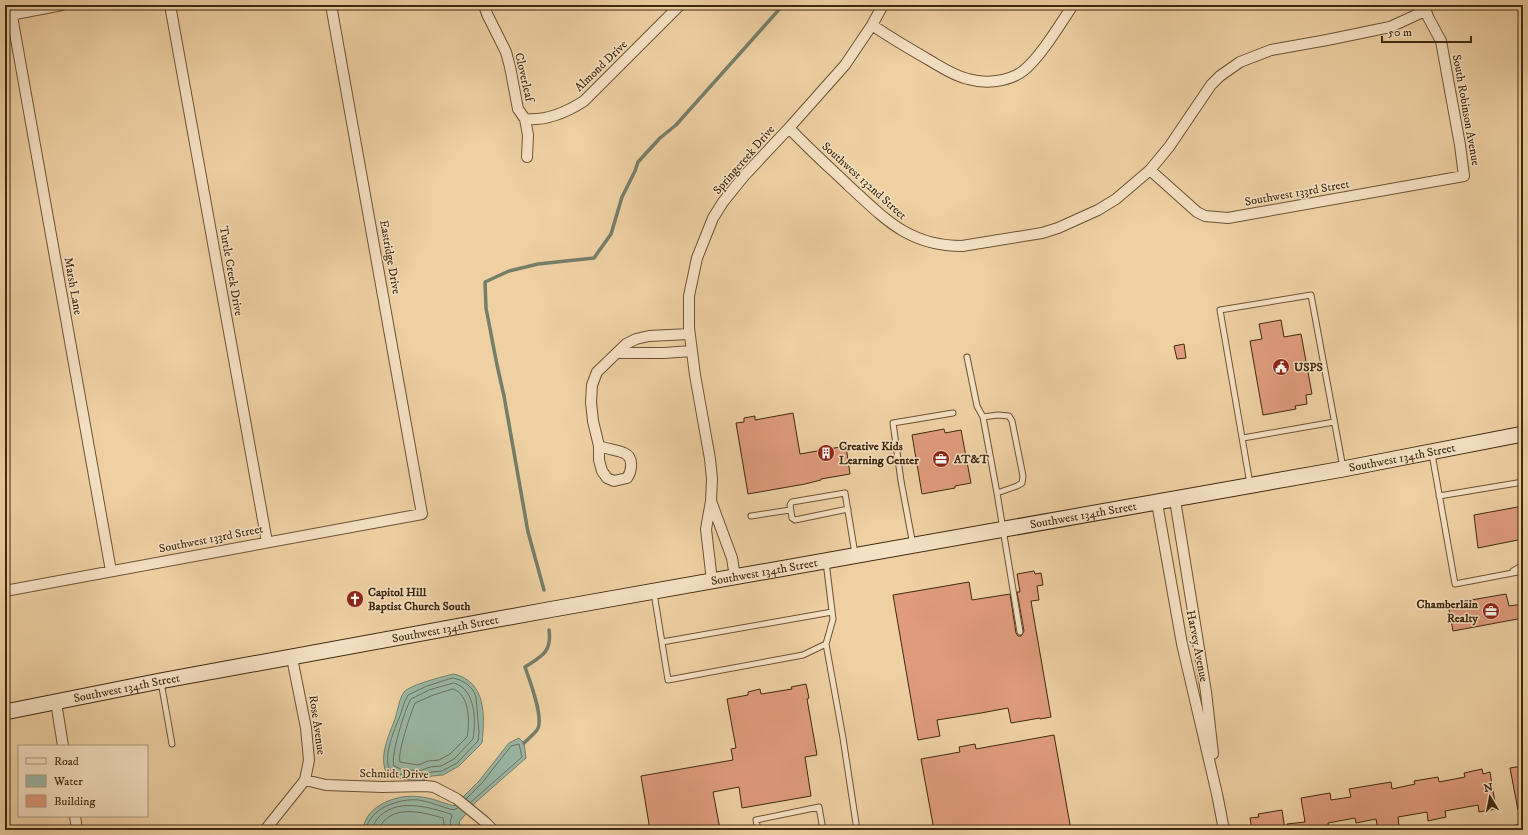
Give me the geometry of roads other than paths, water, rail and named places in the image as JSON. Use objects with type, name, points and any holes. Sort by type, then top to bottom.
[{"type":"main road","name":"Southwest 134th Street","points":[[5,712],[160,681],[734,577],[1343,470],[1523,434]]},
{"type":"street","points":[[9,12],[62,5]]},
{"type":"street","name":"Turtle Creek Drive","points":[[170,5],[267,542]]},
{"type":"street","name":"Eastridge Drive","points":[[331,5],[422,514]]},
{"type":"street","name":"Cloverleaf","points":[[484,5],[506,52],[518,109],[526,119],[528,135],[527,157]]},
{"type":"street","name":"Almond Drive","points":[[526,119],[541,119],[549,117],[575,107],[584,101],[680,5]]},
{"type":"street","name":"Springcreek Drive","points":[[712,581],[706,529],[711,501],[712,479],[689,334],[690,284],[697,258],[713,218],[744,176],[845,65],[884,5]]},
{"type":"street","points":[[872,25],[891,39],[960,77],[988,82],[1011,77],[1032,63],[1073,5]]},
{"type":"street","name":"Southwest 132nd Street","points":[[789,128],[882,216],[895,226],[923,241],[948,246],[976,244],[1042,233],[1058,228],[1098,210],[1116,199],[1150,170],[1174,140],[1211,85],[1220,76],[1240,62],[1271,50],[1390,27],[1425,8]]},
{"type":"street","name":"South Robinson Avenue","points":[[1425,8],[1436,30],[1442,47],[1459,138],[1464,176]]},
{"type":"street","name":"Marsh Lane","points":[[9,12],[111,571]]},
{"type":"street","name":"Southwest 133rd Street","points":[[1150,170],[1193,210],[1205,216],[1217,218],[1228,218],[1260,213],[1464,176]]},
{"type":"street","points":[[599,446],[593,421],[591,402],[592,385],[597,372],[626,344],[649,336],[689,334]]},
{"type":"street","points":[[618,353],[664,353],[691,351]]},
{"type":"street","name":"Harvey Avenue","points":[[1175,500],[1206,692],[1217,794]]},
{"type":"street","name":"Springcreek Drive","points":[[711,501],[732,558],[734,577]]},
{"type":"street","name":"Harvey Avenue","points":[[1157,503],[1182,644],[1224,830]]},
{"type":"street","name":"Southwest 133rd Street","points":[[5,591],[422,514]]},
{"type":"street","name":"Rose Avenue","points":[[265,830],[305,780],[309,760],[308,744],[292,658]]},
{"type":"street","points":[[56,702],[63,745]]},
{"type":"street","name":"Schmidt Drive","points":[[305,780],[326,786],[434,787],[457,799],[473,811],[493,830]]},
{"type":"street","points":[[75,817],[77,830]]},
{"type":"street","points":[[1518,830],[1523,829]]},
{"type":"lane","points":[[1251,486],[1220,310],[1311,295],[1343,470]]},
{"type":"lane","points":[[967,357],[978,406],[983,417],[1020,632]]},
{"type":"lane","points":[[913,546],[901,481],[893,423],[953,413]]},
{"type":"lane","points":[[983,417],[998,415],[1008,416],[1012,421],[1023,476],[1022,483],[997,493]]},
{"type":"lane","points":[[1243,438],[1334,422]]},
{"type":"lane","points":[[1432,452],[1455,584],[1523,571]]},
{"type":"lane","points":[[1439,496],[1523,482]]},
{"type":"lane","points":[[848,509],[795,520],[792,518],[790,505],[792,502],[844,492],[848,509],[856,556]]},
{"type":"lane","points":[[751,516],[790,510]]},
{"type":"lane","points":[[826,561],[833,619],[826,644],[843,738],[857,830]]},
{"type":"lane","points":[[1509,574],[1523,565]]},
{"type":"lane","points":[[653,592],[668,680],[803,655],[826,644]]},
{"type":"lane","points":[[662,642],[832,612]]},
{"type":"lane","points":[[160,681],[172,744]]},
{"type":"lane","points":[[758,830],[756,820],[819,807],[823,830]]},
{"type":"water","points":[[454,674],[465,678],[478,692],[483,711],[482,743],[459,766],[443,775],[432,776],[421,781],[398,778],[386,772],[384,765],[384,752],[404,692],[407,689],[420,684]]},
{"type":"water","points":[[519,738],[524,743],[526,758],[476,802],[459,822],[461,830],[363,830],[365,821],[376,808],[394,799],[412,796],[421,797],[433,799],[454,806],[479,781],[509,743]]},
{"type":"waterway","points":[[544,590],[528,532],[504,396],[486,308],[485,282],[509,271],[538,264],[594,258],[611,234],[622,197],[638,162],[660,138],[676,125],[783,5]]},
{"type":"waterway","points":[[524,743],[533,735],[539,725],[536,699],[525,667],[544,653],[549,644],[549,630]]},
{"type":"place","name":"USPS","points":[[1281,367]]},
{"type":"place","name":"Creative Kids Learning Center","points":[[826,453]]},
{"type":"place","name":"AT&T","points":[[941,459]]},
{"type":"place","name":"Capitol Hill Baptist Church South","points":[[355,599]]},
{"type":"place","name":"Chamberlain Realty","points":[[1491,611]]}]
